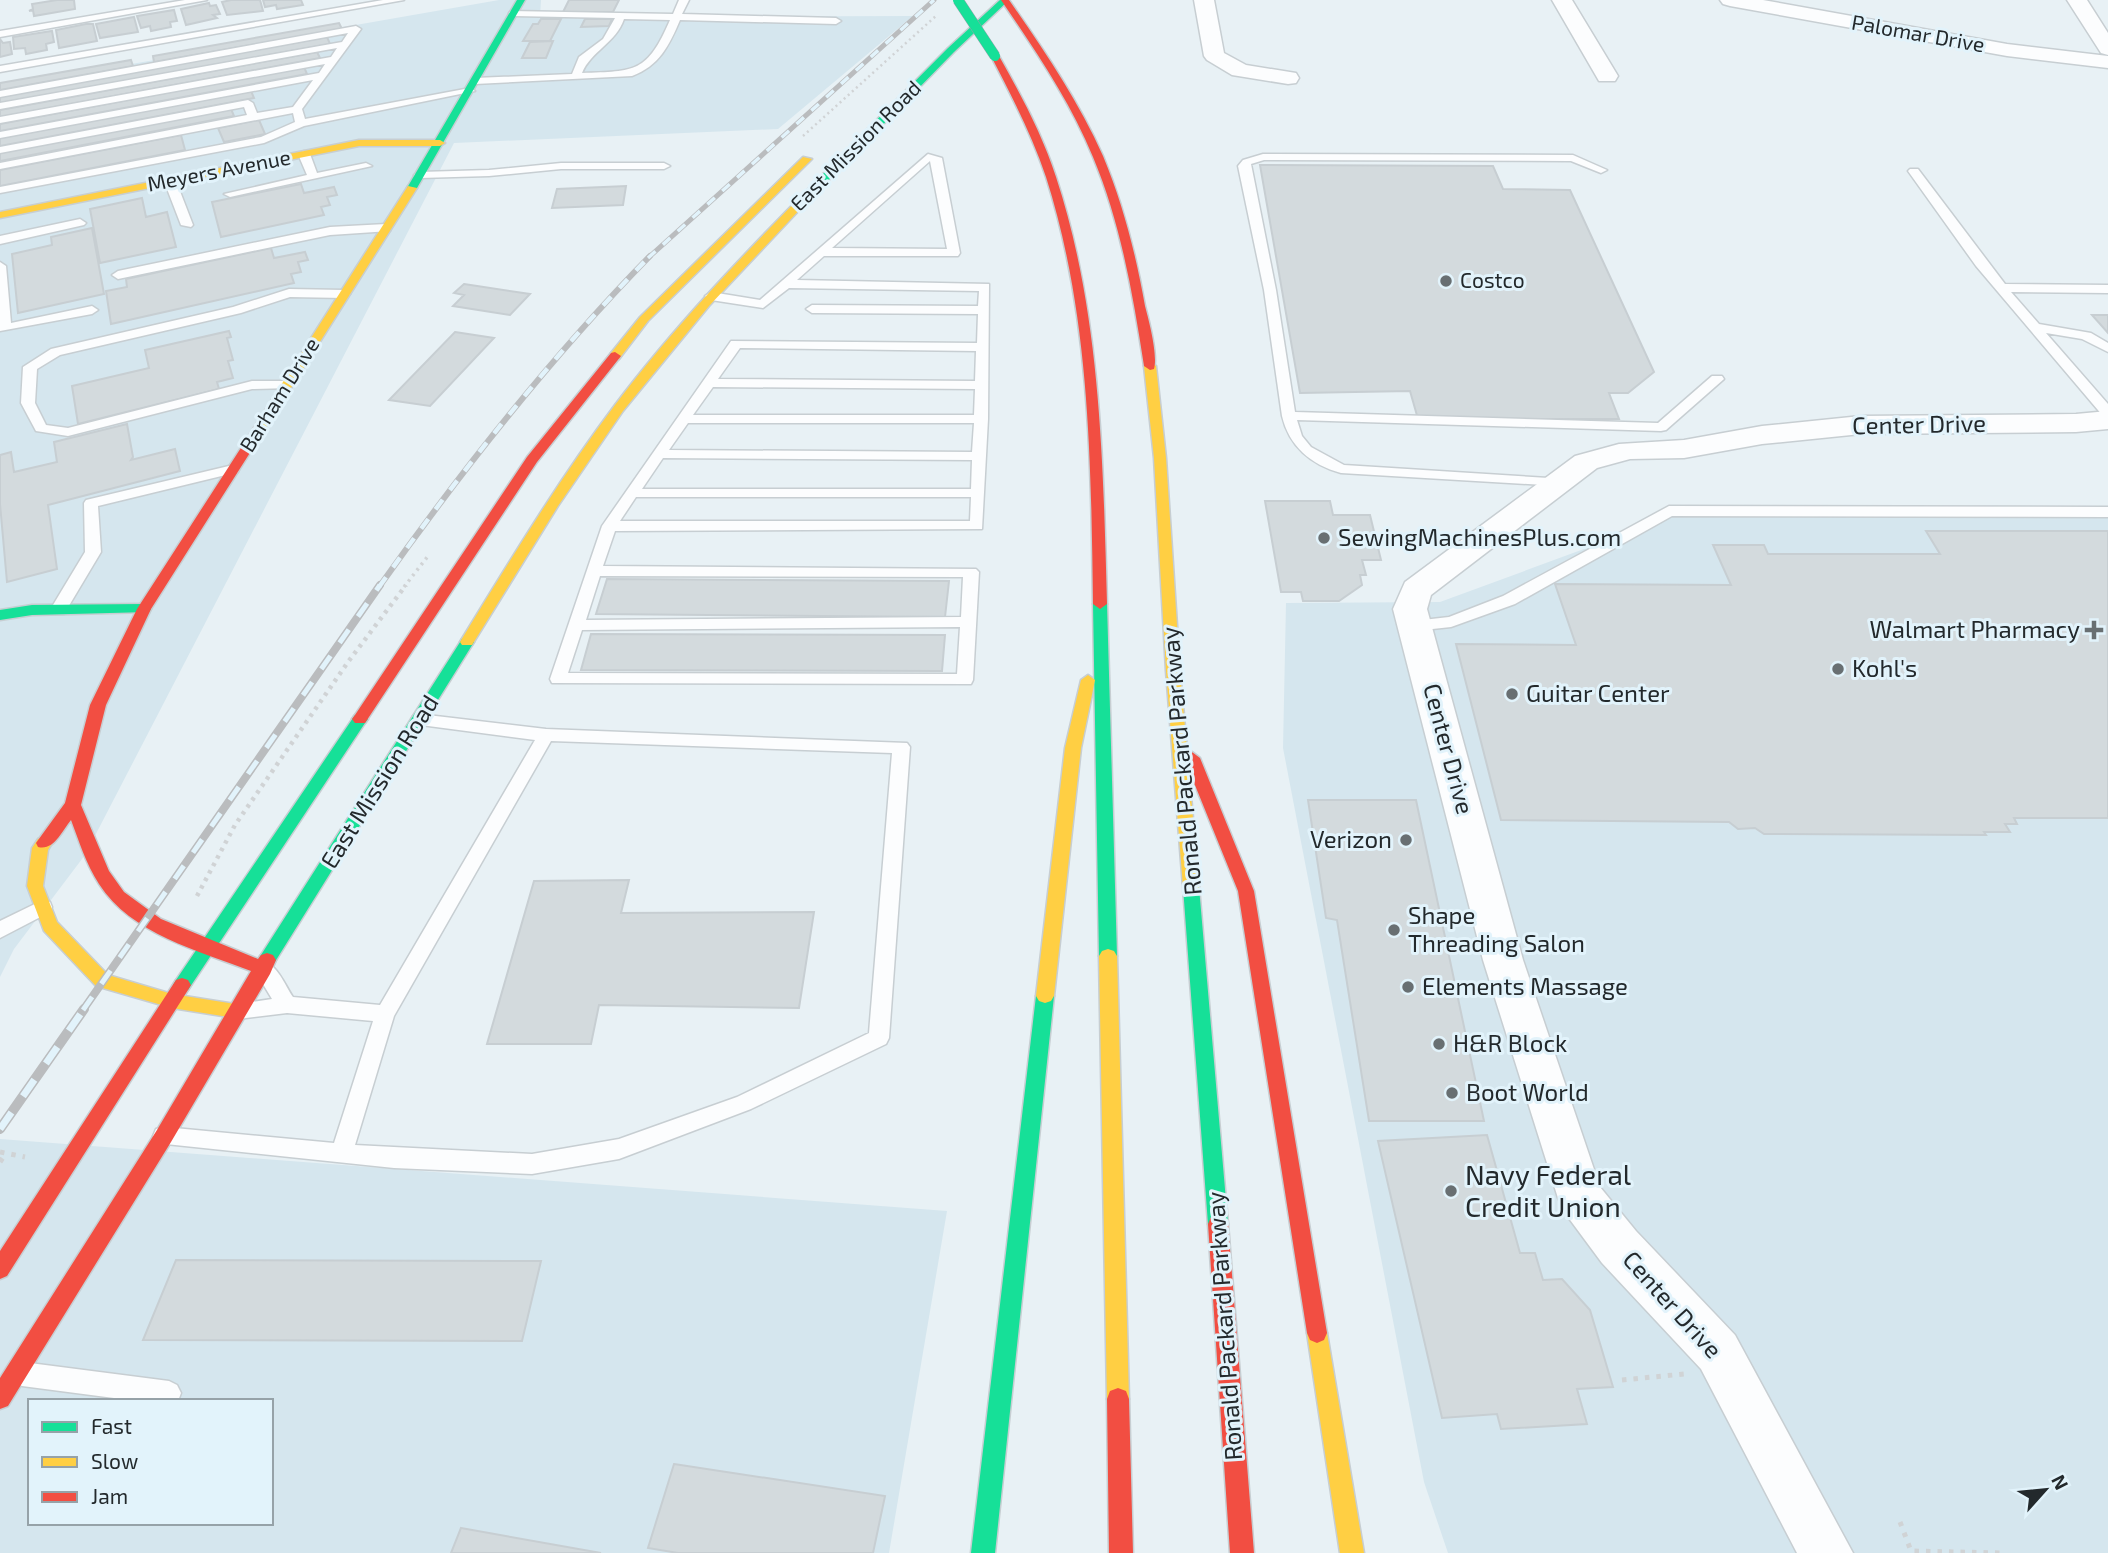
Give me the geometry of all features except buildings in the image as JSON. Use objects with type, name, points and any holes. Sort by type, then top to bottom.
[{"type":"main road","points":[[958,0],[995,56],[1020,102],[1051,177],[1074,264],[1083,315],[1097,444],[1121,1553]]},
{"type":"main road","points":[[932,46],[983,0]]},
{"type":"main road","name":"Ronald Packard Parkway","points":[[1005,0],[1050,65],[1090,139],[1106,178],[1133,269],[1150,354],[1160,464],[1176,720],[1200,976],[1242,1553]]},
{"type":"main road","name":"East Mission Road","points":[[0,1398],[70,1282],[164,1136],[235,1011],[264,969],[578,466],[642,379],[711,296],[943,57],[1005,0]]},
{"type":"main road","name":"Barham Drive","points":[[235,1011],[172,1001],[102,981],[50,926],[35,886],[40,848],[73,805],[98,705],[144,609],[440,143],[517,4]]},
{"type":"main road","name":"Meyers Avenue","points":[[0,215],[359,143],[440,143]]},
{"type":"main road","name":"East Mission Road","points":[[0,1269],[208,946],[532,460],[644,319],[819,148]]},
{"type":"main road","points":[[694,268],[699,290],[711,296]]},
{"type":"main road","points":[[0,615],[32,610],[144,609]]},
{"type":"main road","points":[[983,1553],[1073,748],[1101,616]]},
{"type":"main road","points":[[1176,720],[1246,891],[1352,1553]]},
{"type":"main road","points":[[73,805],[106,880],[122,902],[146,920],[264,969]]},
{"type":"street","points":[[1203,0],[1214,56],[1240,70],[1288,78]]},
{"type":"street","points":[[1562,0],[1607,76]]},
{"type":"street","points":[[2077,0],[2108,49]]},
{"type":"street","name":"Palomar Drive","points":[[1741,1],[2007,50],[2108,62]]},
{"type":"street","name":"Center Drive","points":[[1826,1553],[1718,1352],[1619,1247],[1581,1198],[1503,960],[1410,609],[1418,590],[1586,462],[1629,450],[1684,449],[1774,434],[1861,425],[2108,421]]},
{"type":"lane","points":[[0,34],[91,14],[202,0]]},
{"type":"lane","points":[[0,69],[399,0]]},
{"type":"lane","points":[[0,190],[264,141],[301,123],[472,86],[628,74],[650,65],[660,52],[684,0]]},
{"type":"lane","points":[[517,4],[621,14],[836,21]]},
{"type":"lane","points":[[576,76],[583,59],[606,41],[616,28],[621,14]]},
{"type":"lane","points":[[0,94],[356,29],[297,109],[0,166]]},
{"type":"lane","points":[[0,106],[345,44]]},
{"type":"lane","points":[[0,120],[334,59]]},
{"type":"lane","points":[[0,135],[322,75]]},
{"type":"lane","points":[[0,150],[248,103],[253,117]]},
{"type":"lane","points":[[297,109],[301,123]]},
{"type":"lane","points":[[304,154],[313,177]]},
{"type":"lane","points":[[711,296],[763,304],[928,157],[936,158],[954,253],[822,252]]},
{"type":"lane","points":[[1560,482],[1341,469],[1311,455],[1291,432],[1270,290],[1244,166],[1247,162],[1263,157],[1540,158],[1573,159],[1601,170]]},
{"type":"lane","points":[[230,194],[366,166]]},
{"type":"lane","points":[[420,174],[489,173],[561,166],[664,166]]},
{"type":"lane","points":[[1914,170],[1980,262],[2108,413]]},
{"type":"lane","points":[[170,181],[187,225]]},
{"type":"lane","points":[[0,240],[80,223]]},
{"type":"lane","points":[[118,275],[330,230],[386,228]]},
{"type":"lane","points":[[0,266],[5,328],[92,310]]},
{"type":"lane","points":[[609,526],[977,526],[985,287],[786,284]]},
{"type":"lane","points":[[2003,288],[2108,289]]},
{"type":"lane","points":[[286,385],[252,385],[68,432],[41,428],[29,403],[30,367],[56,352],[237,310],[289,293],[344,294]]},
{"type":"lane","points":[[812,309],[984,310]]},
{"type":"lane","points":[[2036,327],[2086,336],[2108,348]]},
{"type":"lane","points":[[594,571],[971,572],[965,680],[558,679],[594,571],[609,526],[736,344],[983,347]]},
{"type":"lane","points":[[1289,416],[1661,427],[1717,379]]},
{"type":"lane","points":[[709,383],[981,385]]},
{"type":"lane","points":[[684,419],[981,419]]},
{"type":"lane","points":[[659,454],[979,456]]},
{"type":"lane","points":[[58,610],[93,552],[91,503],[233,469]]},
{"type":"lane","points":[[632,493],[978,493]]},
{"type":"lane","points":[[1414,625],[1451,622],[1509,600],[1669,510],[2108,512]]},
{"type":"lane","points":[[576,625],[968,622]]},
{"type":"lane","points":[[164,1136],[394,1158],[532,1164],[620,1149],[744,1102],[879,1038],[901,747],[546,735],[418,720]]},
{"type":"lane","points":[[342,1153],[385,1014],[546,735]]},
{"type":"lane","points":[[0,930],[43,907]]},
{"type":"lane","points":[[264,969],[287,1005]]},
{"type":"lane","points":[[235,1011],[287,1005],[385,1014]]},
{"type":"lane","points":[[15,1373],[169,1393]]},
{"type":"path","points":[[0,1162],[3,1152],[25,1157]]},
{"type":"path","points":[[1622,1380],[1694,1373]]},
{"type":"path","points":[[1900,1521],[1911,1551],[2001,1553]]},
{"type":"shaded area","points":[[499,0],[541,0],[540,17],[913,16],[778,129],[454,143],[85,855],[14,949],[0,977],[0,87]]},
{"type":"shaded area","points":[[1693,509],[2108,509],[2108,1553],[1448,1553],[1424,1482],[1283,748],[1286,603],[1440,602]]},
{"type":"shaded area","points":[[0,1139],[947,1211],[889,1553],[0,1553]]},
{"type":"railway","points":[[649,257],[934,0]]},
{"type":"railway","points":[[379,587],[442,500],[508,416],[577,334],[649,257]]},
{"type":"railway","points":[[83,1010],[380,585]]},
{"type":"railway","points":[[0,1129],[84,1009]]},
{"type":"traffic: fast","points":[[412,188],[521,0]]},
{"type":"traffic: fast","points":[[958,0],[995,56]]},
{"type":"traffic: fast","points":[[814,189],[951,50],[1005,0]]},
{"type":"traffic: fast","points":[[1100,604],[1108,956]]},
{"type":"traffic: fast","points":[[0,615],[32,610],[144,609]]},
{"type":"traffic: fast","points":[[267,960],[467,642]]},
{"type":"traffic: fast","points":[[182,985],[360,719]]},
{"type":"traffic: fast","points":[[1191,887],[1218,1224]]},
{"type":"traffic: fast","points":[[983,1553],[1045,996]]},
{"type":"traffic: slow","points":[[0,215],[359,143],[440,143]]},
{"type":"traffic: slow","points":[[615,356],[644,319],[807,159]]},
{"type":"traffic: slow","points":[[252,440],[412,188]]},
{"type":"traffic: slow","points":[[467,642],[552,506],[619,408],[705,304],[814,189]]},
{"type":"traffic: slow","points":[[1150,366],[1160,458],[1173,671],[1191,887]]},
{"type":"traffic: slow","points":[[1045,996],[1073,748],[1088,680]]},
{"type":"traffic: slow","points":[[44,843],[40,848],[35,886],[50,926],[102,981],[172,1001],[235,1011]]},
{"type":"traffic: slow","points":[[1108,956],[1118,1399]]},
{"type":"traffic: slow","points":[[1317,1333],[1352,1553]]},
{"type":"traffic: jam","points":[[1005,0],[1056,76],[1078,116],[1108,182],[1124,233],[1150,366]]},
{"type":"traffic: jam","points":[[995,56],[1026,115],[1051,177],[1077,282],[1095,443],[1100,604]]},
{"type":"traffic: jam","points":[[360,719],[532,460],[615,356]]},
{"type":"traffic: jam","points":[[44,843],[73,805],[98,705],[144,609],[252,440]]},
{"type":"traffic: jam","points":[[1192,758],[1246,891],[1317,1333]]},
{"type":"traffic: jam","points":[[73,805],[105,880],[135,911],[177,935],[264,969]]},
{"type":"traffic: jam","points":[[0,1398],[164,1136],[267,960]]},
{"type":"traffic: jam","points":[[0,1269],[182,985]]},
{"type":"traffic: jam","points":[[1218,1224],[1242,1553]]},
{"type":"traffic: jam","points":[[1118,1399],[1121,1553]]},
{"type":"place","name":"Costco","points":[[1446,281]]},
{"type":"place","name":"SewingMachinesPlus.com","points":[[1324,538]]},
{"type":"place","name":"Walmart Pharmacy","points":[[2094,630]]},
{"type":"place","name":"Kohl's","points":[[1838,669]]},
{"type":"place","name":"Guitar Center","points":[[1512,694]]},
{"type":"place","name":"Verizon","points":[[1406,840]]},
{"type":"place","name":"Shape Threading Salon","points":[[1394,930]]},
{"type":"place","name":"Elements Massage","points":[[1408,987]]},
{"type":"place","name":"H&R Block","points":[[1439,1044]]},
{"type":"place","name":"Boot World","points":[[1452,1093]]},
{"type":"place","name":"Navy Federal Credit Union","points":[[1451,1191]]}]
